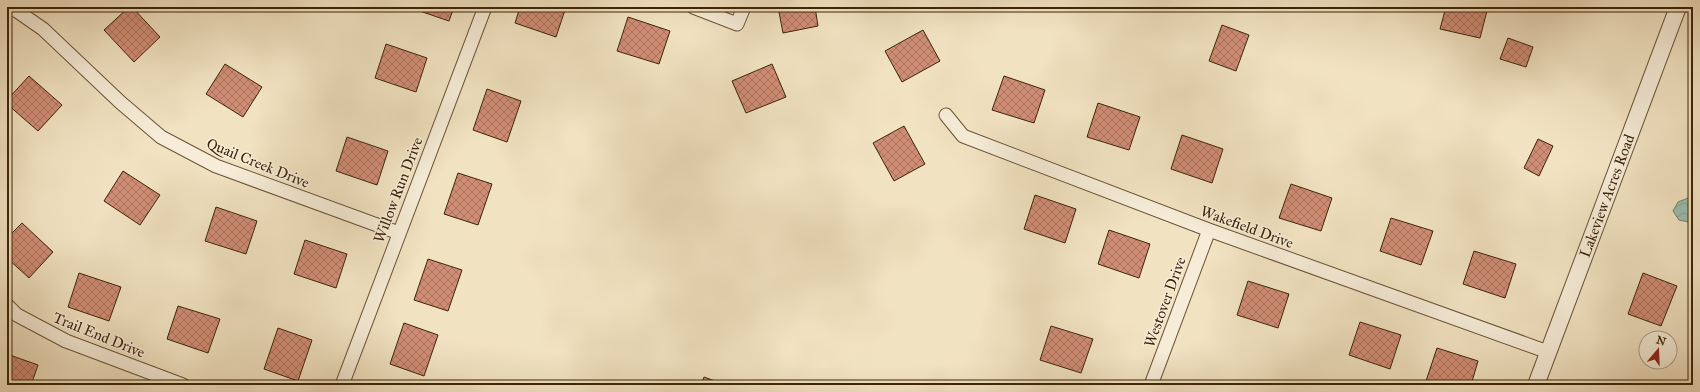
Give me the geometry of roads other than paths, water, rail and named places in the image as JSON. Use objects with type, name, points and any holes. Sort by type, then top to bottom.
[{"type":"street","name":"Quail Creek Drive","points":[[8,7],[44,29],[120,102],[161,137],[216,166],[400,233]]},
{"type":"street","name":"Willow Run Drive","points":[[342,385],[485,7]]},
{"type":"street","points":[[693,7],[737,24],[744,7]]},
{"type":"street","name":"Lakeview Acres Road","points":[[1536,385],[1678,7]]},
{"type":"street","name":"Wakefield Drive","points":[[946,114],[963,136],[1209,230],[1548,352]]},
{"type":"street","name":"Westover Drive","points":[[1152,385],[1209,230]]},
{"type":"street","name":"Trail End Drive","points":[[7,305],[17,315],[66,341],[183,385]]},
{"type":"water","points":[[1688,198],[1693,201],[1693,223],[1679,220],[1673,211],[1678,202]]}]
